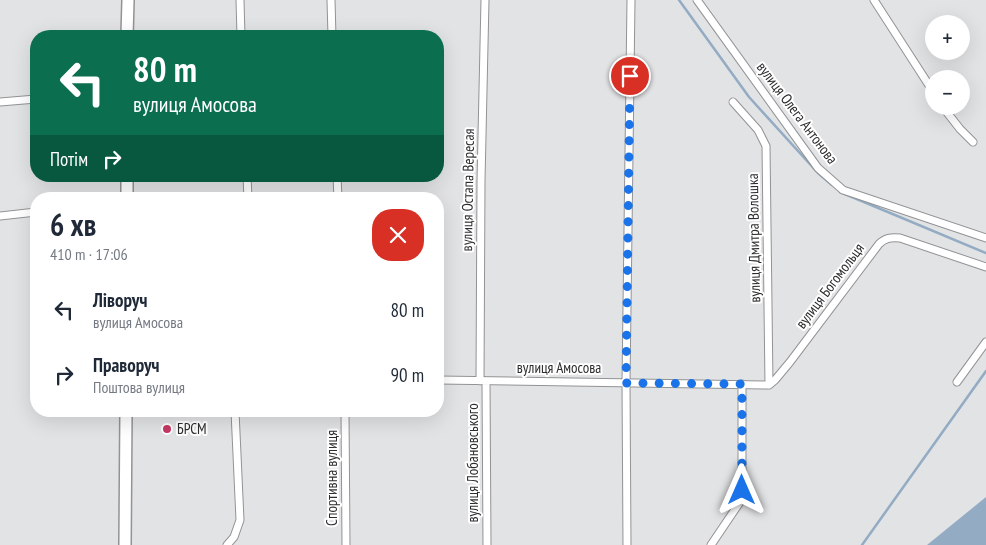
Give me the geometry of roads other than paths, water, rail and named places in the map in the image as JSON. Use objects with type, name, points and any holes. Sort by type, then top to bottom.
[{"type":"highway","points":[[127,30],[128,0]]},
{"type":"highway","points":[[125,545],[126,417]]},
{"type":"street","points":[[240,0],[241,30]]},
{"type":"street","points":[[331,0],[332,30]]},
{"type":"street","name":"вулиця Остапа Вересая","points":[[483,381],[481,181],[485,0]]},
{"type":"street","points":[[627,545],[626,383],[631,0]]},
{"type":"street","name":"вулиця Олега Антонова","points":[[697,0],[818,168],[843,190],[986,238]]},
{"type":"street","points":[[703,0],[707,14]]},
{"type":"street","points":[[874,0],[925,79]]},
{"type":"street","points":[[0,102],[30,100]]},
{"type":"street","name":"вулиця Дмитра Волошка","points":[[733,102],[758,130],[766,146],[769,385]]},
{"type":"street","points":[[949,115],[973,142]]},
{"type":"street","points":[[0,216],[30,213]]},
{"type":"street","name":"вулиця Богомольця","points":[[769,385],[790,362],[883,240],[900,238],[986,267]]},
{"type":"street","points":[[957,382],[986,342]]},
{"type":"street","name":"вулиця Амосова","points":[[444,380],[769,385]]},
{"type":"street","name":"вулиця Лобановського","points":[[483,381],[487,545]]},
{"type":"street","points":[[711,545],[742,499],[742,384]]},
{"type":"street","points":[[227,545],[234,537],[240,520],[234,417]]},
{"type":"street","name":"Спортивна вулиця","points":[[345,417],[346,545]]},
{"type":"water","points":[[986,497],[986,545],[927,545]]},
{"type":"waterway","points":[[679,0],[749,97],[818,173],[832,185]]},
{"type":"waterway","points":[[840,192],[986,253]]},
{"type":"waterway","points":[[862,545],[986,371]]},
{"type":"place","name":"БРСМ","points":[[167,429]]}]
